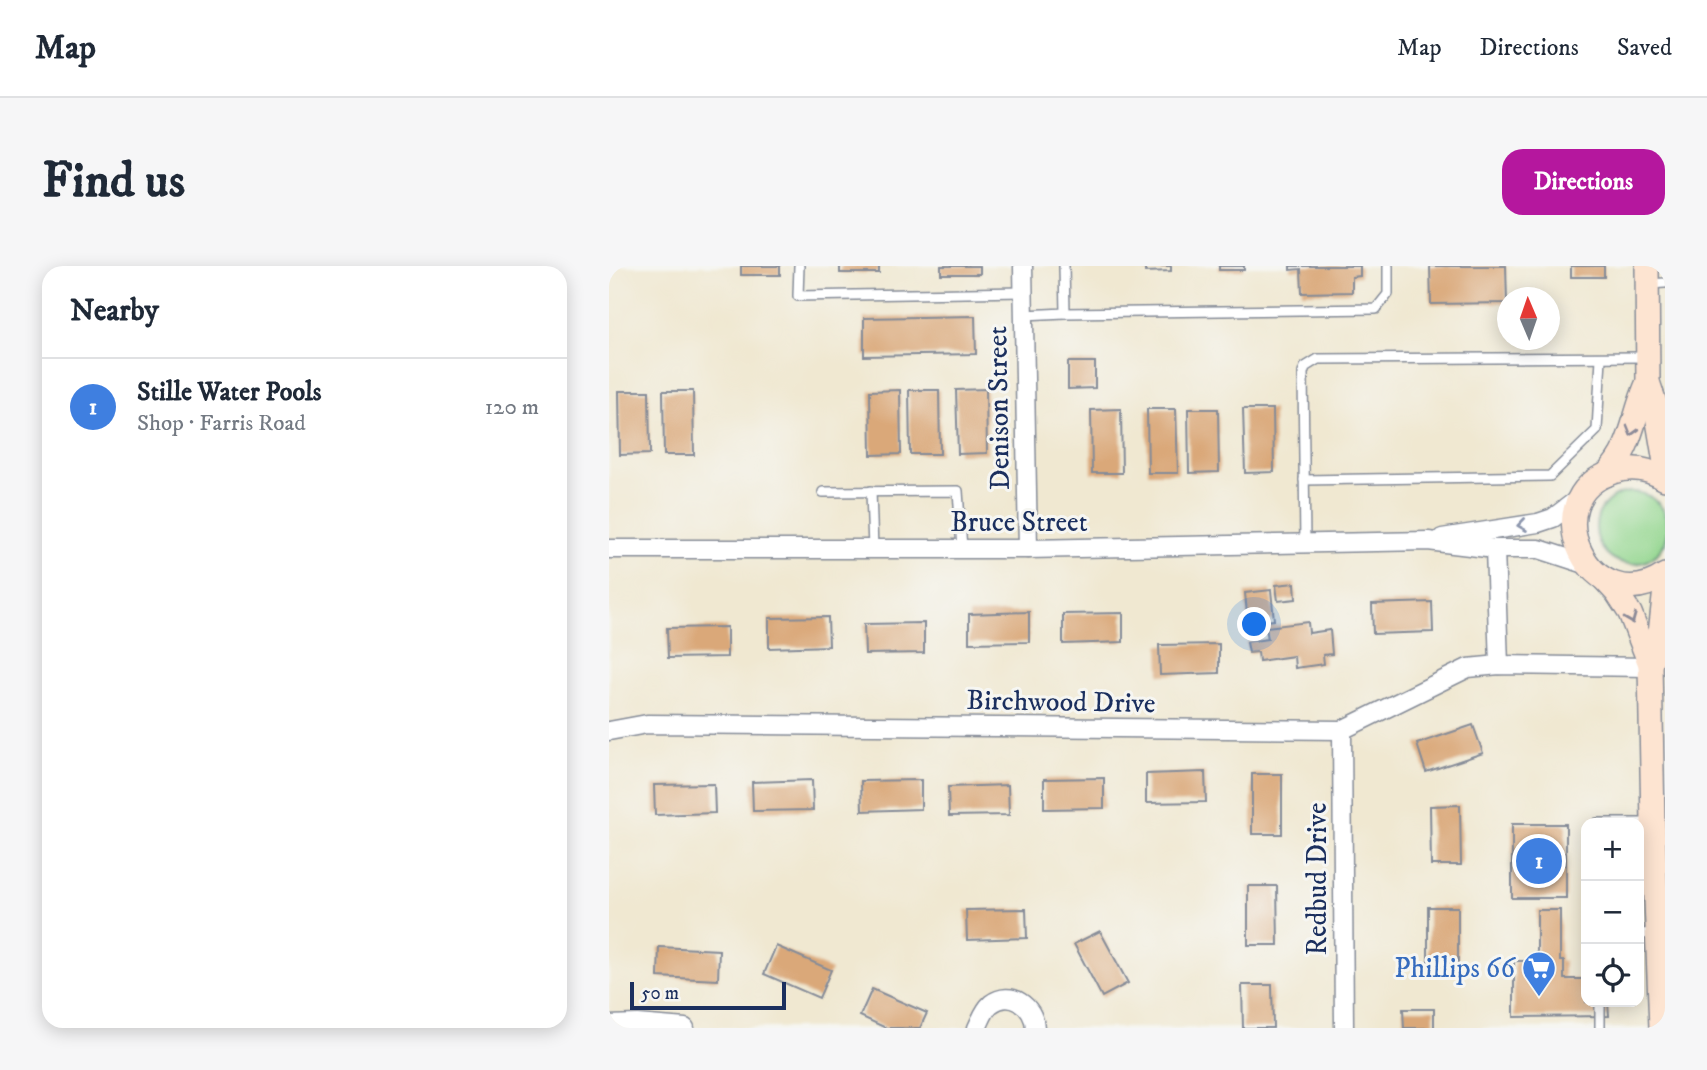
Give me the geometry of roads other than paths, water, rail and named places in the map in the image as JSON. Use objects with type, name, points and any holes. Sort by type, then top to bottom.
[{"type":"street","name":"Denison Street","points":[[1023,266],[1028,549]]},
{"type":"street","points":[[1653,278],[1647,357],[1648,382],[1655,403],[1665,462]]},
{"type":"street","points":[[1648,382],[1639,402],[1625,450],[1618,462],[1582,496],[1573,531],[1579,554],[1585,564],[1604,579],[1630,613],[1650,666],[1653,823],[1648,933],[1661,1028]]},
{"type":"street","points":[[1606,474],[1640,469],[1665,479]]},
{"type":"street","name":"Bruce Street","points":[[609,549],[1028,549],[1428,541],[1538,523],[1553,518],[1582,496]]},
{"type":"street","name":"Bruce Street","points":[[1428,541],[1495,550],[1539,549],[1585,564]]},
{"type":"street","points":[[1495,550],[1499,665]]},
{"type":"street","points":[[1604,579],[1615,584],[1639,586],[1665,575]]},
{"type":"street","points":[[1650,666],[1659,642],[1665,589]]},
{"type":"street","name":"Birchwood Drive","points":[[609,730],[647,724],[1342,730],[1468,668],[1499,665],[1650,666]]},
{"type":"street","name":"Redbud Drive","points":[[1342,730],[1344,1028]]},
{"type":"street","points":[[977,1028],[991,1004],[1009,999],[1028,1008],[1035,1020],[1035,1028]]},
{"type":"street","points":[[609,1025],[637,1024],[685,1028]]},
{"type":"lane","points":[[799,266],[798,296],[1023,292]]},
{"type":"lane","points":[[1064,266],[1065,313]]},
{"type":"lane","points":[[1024,315],[1376,309],[1388,294],[1388,266]]},
{"type":"lane","points":[[1305,544],[1304,373],[1310,362],[1318,359],[1647,357]]},
{"type":"lane","points":[[1304,480],[1550,476],[1598,430],[1601,358]]},
{"type":"lane","points":[[871,491],[873,549]]},
{"type":"lane","points":[[823,492],[958,491],[962,549]]},
{"type":"lane","points":[[1644,823],[1653,823]]},
{"type":"lane","points":[[1600,1007],[1600,1028]]},
{"type":"place","name":"Stille Water Pools","points":[[1539,861]]},
{"type":"place","name":"Phillips 66","points":[[1539,998]]}]
